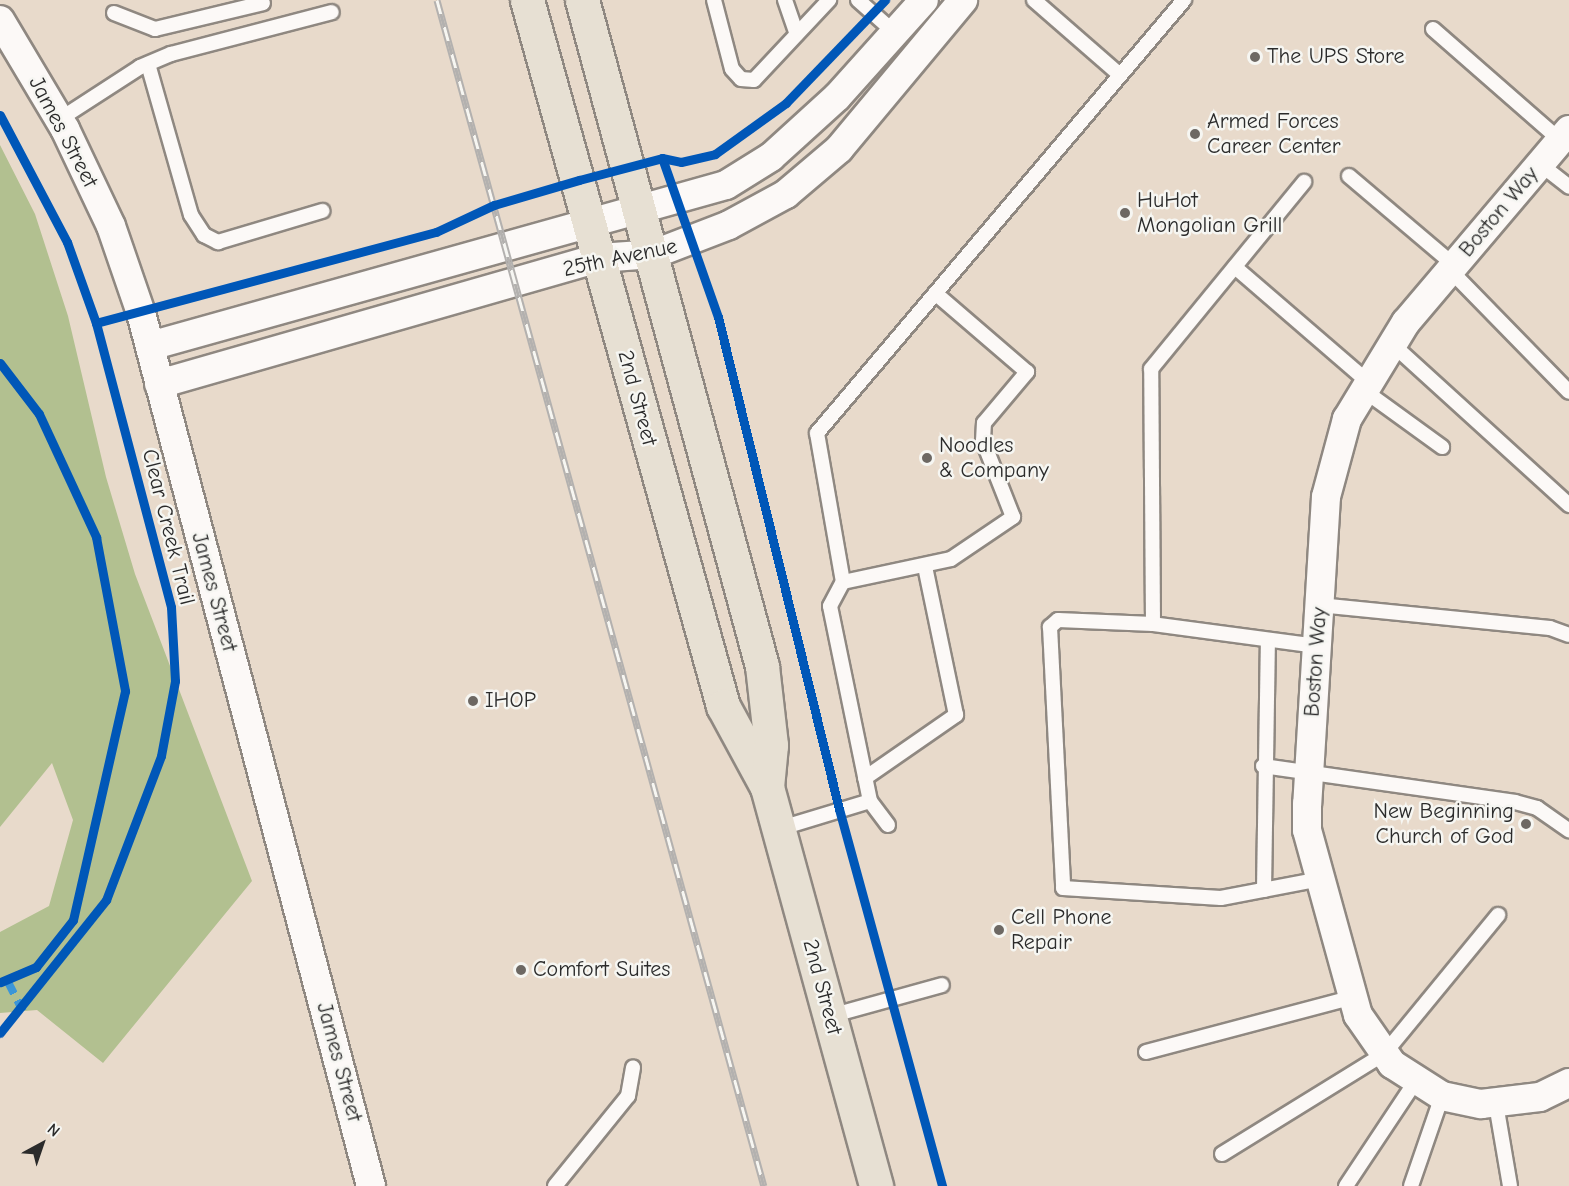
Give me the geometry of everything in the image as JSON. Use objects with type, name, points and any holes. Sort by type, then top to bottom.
[{"type":"main road","name":"2nd Street","points":[[527,0],[723,706],[767,787],[876,1186]]},
{"type":"main road","name":"2nd Street","points":[[582,0],[654,254],[762,666],[771,745],[767,787]]},
{"type":"street","name":"25th Avenue","points":[[150,346],[641,211],[726,185],[771,157],[837,97],[924,0]]},
{"type":"street","name":"25th Avenue","points":[[159,384],[599,258],[654,254],[729,225],[786,194],[839,149],[963,0]]},
{"type":"street","name":"James Street","points":[[0,20],[60,119],[111,226],[150,346],[371,1186]]},
{"type":"street","name":"Boston Way","points":[[1564,135],[1391,344],[1364,385],[1330,478],[1319,605],[1307,830],[1354,997],[1384,1054],[1415,1082],[1442,1096],[1496,1104],[1540,1097],[1568,1085]]},
{"type":"lane","points":[[714,0],[732,69],[741,79],[754,80],[829,0]]},
{"type":"lane","points":[[785,0],[797,34]]},
{"type":"lane","points":[[858,0],[894,32]]},
{"type":"lane","points":[[1034,0],[1120,75]]},
{"type":"lane","points":[[888,825],[870,801],[830,606],[843,582],[817,433],[1184,0]]},
{"type":"lane","points":[[114,13],[155,29],[263,3]]},
{"type":"lane","points":[[60,119],[148,63],[332,12]]},
{"type":"lane","points":[[1433,29],[1564,135]]},
{"type":"lane","points":[[148,63],[190,215],[204,235],[218,242],[322,211]]},
{"type":"lane","points":[[1540,164],[1569,187]]},
{"type":"lane","points":[[1349,176],[1452,268],[1569,392]]},
{"type":"lane","points":[[1154,624],[1151,369],[1304,182]]},
{"type":"lane","points":[[1235,267],[1364,385],[1442,447]]},
{"type":"lane","points":[[843,582],[925,567],[951,559],[1013,517],[983,441],[984,423],[1027,372],[935,293]]},
{"type":"lane","points":[[1391,344],[1569,505]]},
{"type":"lane","points":[[866,778],[956,715],[925,567]]},
{"type":"lane","points":[[1319,605],[1550,628],[1569,635]]},
{"type":"lane","points":[[1317,646],[1154,624],[1058,620],[1050,627],[1059,883],[1068,891],[1221,898],[1321,879]]},
{"type":"lane","points":[[1263,890],[1263,766],[1268,640]]},
{"type":"lane","points":[[1263,766],[1309,769],[1331,779],[1515,802],[1537,808],[1569,830]]},
{"type":"lane","points":[[778,829],[870,801]]},
{"type":"lane","points":[[1222,1154],[1384,1054],[1498,915]]},
{"type":"lane","points":[[830,1016],[942,985]]},
{"type":"lane","points":[[1146,1052],[1354,997]]},
{"type":"lane","points":[[555,1186],[628,1096],[633,1068]]},
{"type":"lane","points":[[1346,1186],[1415,1082]]},
{"type":"lane","points":[[1411,1186],[1442,1096]]},
{"type":"lane","points":[[1496,1104],[1510,1186]]},
{"type":"green space","points":[[0,145],[35,214],[68,316],[106,477],[135,574],[252,881],[103,1063],[37,1010],[0,1013],[0,932],[49,906],[73,820],[52,763],[0,827]]},
{"type":"railway","points":[[437,0],[764,1186]]},
{"type":"marked path","points":[[7,980],[23,1011]]},
{"type":"cycle path","points":[[96,323],[436,232],[494,205],[579,180],[662,158],[681,162],[715,154],[786,103],[885,0]]},
{"type":"cycle path","name":"Clear Creek Trail","points":[[0,115],[67,242],[96,323],[171,607],[175,681],[161,756],[106,900],[0,1033]]},
{"type":"cycle path","points":[[662,158],[718,317],[839,809],[942,1186]]},
{"type":"cycle path","points":[[0,363],[39,414],[96,537],[125,691],[73,920],[36,967],[0,982]]},
{"type":"place","name":"The UPS Store","points":[[1255,57]]},
{"type":"place","name":"Armed Forces Career Center","points":[[1195,134]]},
{"type":"place","name":"HuHot Mongolian Grill","points":[[1125,213]]},
{"type":"place","name":"Noodles & Company","points":[[927,458]]},
{"type":"place","name":"IHOP","points":[[473,701]]},
{"type":"place","name":"New Beginning Church of God","points":[[1526,824]]},
{"type":"place","name":"Cell Phone Repair","points":[[999,930]]},
{"type":"place","name":"Comfort Suites","points":[[521,970]]}]
